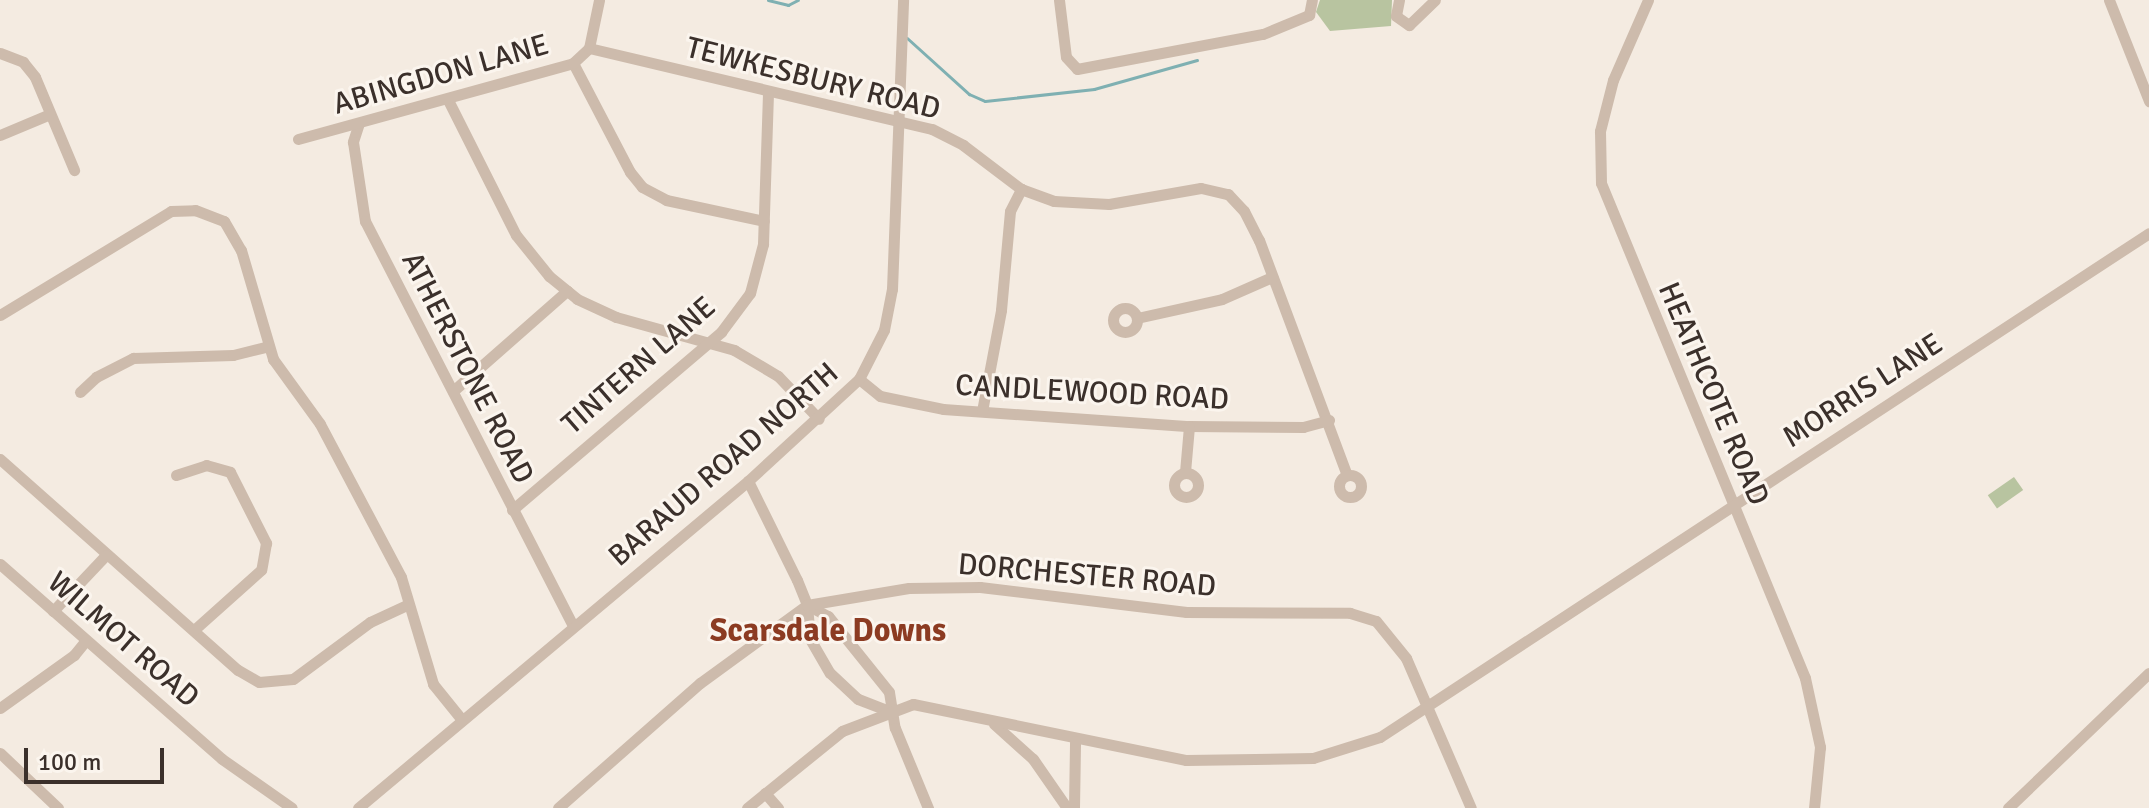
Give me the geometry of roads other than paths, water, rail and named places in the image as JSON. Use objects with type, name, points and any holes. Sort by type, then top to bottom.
[{"type":"street","name":"ABINGDON LANE","points":[[298,139],[573,63],[589,48],[599,0]]},
{"type":"street","name":"BARAUD ROAD NORTH","points":[[358,808],[748,481],[859,379],[884,330],[891,298],[898,42],[903,0]]},
{"type":"street","points":[[1059,0],[1066,57],[1077,69],[1263,34],[1309,15],[1312,0]]},
{"type":"street","points":[[1399,0],[1396,16],[1404,24],[1416,23],[1421,4],[1435,0]]},
{"type":"street","name":"HEATHCOTE ROAD","points":[[1648,0],[1613,80],[1600,131],[1601,183],[1815,709],[1821,765],[1814,808]]},
{"type":"street","points":[[2109,0],[2149,101]]},
{"type":"street","name":"TEWKESBURY ROAD","points":[[589,48],[952,138],[1021,189],[1054,201],[1090,205],[1201,188],[1220,191],[1244,211],[1329,420],[1347,475]]},
{"type":"street","points":[[0,53],[30,68],[74,170]]},
{"type":"street","points":[[573,63],[630,172],[642,187],[666,200],[764,221]]},
{"type":"street","name":"TINTERN LANE","points":[[512,510],[730,323],[750,293],[764,221],[768,93]]},
{"type":"street","points":[[448,100],[516,235],[567,291],[638,325],[709,340],[778,376],[819,419]]},
{"type":"street","points":[[0,135],[50,114]]},
{"type":"street","name":"ATHERSTONE ROAD","points":[[359,123],[353,142],[365,221],[573,626]]},
{"type":"street","points":[[982,411],[1001,310],[1010,211],[1021,189]]},
{"type":"street","points":[[0,315],[161,216],[195,210],[217,216],[236,238],[268,346],[320,424],[401,577],[433,684],[462,720]]},
{"type":"street","name":"MORRIS LANE","points":[[890,711],[913,704],[1075,741],[1186,760],[1294,760],[1352,749],[1426,709],[2149,233]]},
{"type":"street","points":[[1137,318],[1222,299],[1272,277]]},
{"type":"street","points":[[453,391],[567,291]]},
{"type":"street","points":[[80,392],[96,377],[133,358],[233,355],[268,346]]},
{"type":"street","name":"CANDLEWOOD ROAD","points":[[859,379],[880,396],[907,406],[1189,426],[1303,427],[1329,420]]},
{"type":"street","points":[[1185,472],[1189,426]]},
{"type":"street","points":[[0,459],[106,555],[249,677],[283,682],[312,668],[370,622],[407,605]]},
{"type":"street","points":[[176,475],[206,465],[230,472],[266,543],[261,570],[194,630]]},
{"type":"street","points":[[748,481],[807,605],[810,639],[830,673],[858,699],[890,711]]},
{"type":"street","points":[[53,611],[106,555]]},
{"type":"street","name":"WILMOT ROAD","points":[[0,564],[222,759],[292,808]]},
{"type":"street","name":"DORCHESTER ROAD","points":[[560,807],[700,683],[807,605],[909,588],[980,587],[1186,612],[1350,613],[1376,621],[1391,634],[1471,808]]},
{"type":"street","points":[[807,605],[828,616],[889,692],[890,711],[928,808]]},
{"type":"street","points":[[0,708],[74,655],[86,640]]},
{"type":"street","points":[[2008,808],[2149,673]]},
{"type":"street","points":[[747,808],[842,731],[890,711]]},
{"type":"street","points":[[990,721],[1033,759],[1067,808]]},
{"type":"street","points":[[1074,808],[1075,741]]},
{"type":"street","points":[[0,753],[58,808]]},
{"type":"street","points":[[765,793],[778,808]]},
{"type":"waterway","points":[[768,0],[788,5],[798,0]]},
{"type":"waterway","points":[[907,38],[969,94],[985,101],[1094,89],[1197,60]]},
{"type":"district","name":"Scarsdale Downs","points":[[828,631]]}]
